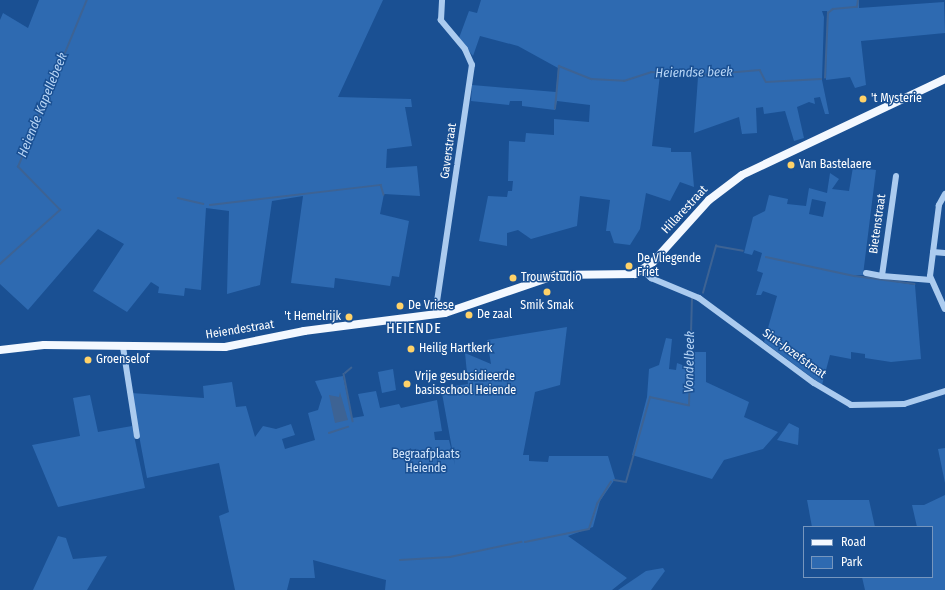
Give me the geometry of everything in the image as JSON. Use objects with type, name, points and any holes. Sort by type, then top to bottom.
[{"type":"main road","name":"Hillarestraat","points":[[643,271],[709,200],[742,175],[945,79]]},
{"type":"main road","points":[[434,314],[556,275],[627,276],[643,271]]},
{"type":"main road","name":"Heiendestraat","points":[[0,350],[44,345],[225,347],[304,331],[434,314]]},
{"type":"street","name":"Gaverstraat","points":[[434,314],[472,65],[465,49],[441,20],[442,0]]},
{"type":"street","name":"Bietenstraat","points":[[882,276],[896,176]]},
{"type":"street","points":[[945,194],[939,205],[931,280],[945,309]]},
{"type":"street","points":[[933,252],[945,253]]},
{"type":"street","name":"Sint-Jozefstraat","points":[[643,271],[651,278],[699,298],[814,384],[851,405],[877,407],[904,404],[945,391]]},
{"type":"street","points":[[866,273],[882,276],[931,280]]},
{"type":"street","points":[[123,347],[137,436]]},
{"type":"green space","points":[[39,0],[383,0],[338,97],[411,99],[412,107],[405,107],[412,146],[387,149],[386,168],[417,166],[420,196],[384,194],[380,214],[409,221],[399,277],[392,276],[390,286],[335,278],[334,288],[291,283],[303,196],[272,201],[260,285],[227,294],[229,211],[206,208],[201,290],[185,288],[184,296],[158,293],[159,287],[151,282],[127,312],[93,291],[124,244],[98,229],[28,310],[0,284],[0,20],[3,13],[28,28]]},
{"type":"green space","points":[[481,0],[859,0],[859,8],[944,2],[945,33],[861,41],[866,85],[855,88],[850,77],[826,80],[827,11],[822,11],[824,17],[822,80],[829,114],[825,114],[820,97],[814,98],[815,104],[809,102],[797,107],[804,138],[794,141],[785,111],[764,114],[763,107],[756,108],[757,133],[742,134],[739,117],[694,133],[698,77],[660,74],[652,146],[671,148],[671,152],[691,152],[694,187],[680,182],[670,201],[646,193],[640,229],[630,245],[614,243],[610,231],[606,231],[610,200],[580,196],[577,226],[531,239],[518,230],[507,233],[507,246],[479,241],[488,196],[507,197],[508,191],[512,191],[513,181],[508,181],[509,141],[525,142],[526,133],[554,135],[554,119],[589,122],[590,105],[557,101],[555,110],[522,106],[522,101],[510,101],[509,105],[471,101],[472,85],[556,92],[558,68],[518,46],[480,36],[473,56],[459,38],[469,11],[477,13]]},
{"type":"green space","points":[[853,167],[876,170],[863,275],[851,275],[915,285],[921,359],[891,362],[865,358],[865,354],[851,352],[851,359],[830,355],[822,385],[764,342],[777,296],[763,291],[761,295],[756,295],[763,273],[757,271],[762,253],[754,250],[752,255],[744,253],[753,217],[765,211],[769,195],[788,199],[787,204],[806,206],[809,188],[827,193],[830,173],[839,179],[832,189],[849,191]],"holes":[[[812,199],[826,202],[823,217],[809,214]]]},
{"type":"green space","name":"Begraafplaats Heiende","points":[[567,327],[560,385],[535,392],[523,455],[529,455],[529,461],[548,462],[549,456],[608,456],[615,479],[600,501],[593,527],[568,536],[627,578],[612,590],[385,590],[386,580],[313,560],[315,578],[290,578],[287,590],[235,590],[219,516],[229,512],[219,463],[147,478],[131,393],[204,398],[203,386],[232,382],[236,407],[246,406],[255,437],[263,426],[276,429],[291,424],[295,435],[282,439],[285,449],[315,440],[308,413],[318,410],[322,397],[315,381],[343,376],[352,418],[364,416],[358,394],[376,391],[380,408],[399,404],[401,408],[437,400],[442,431],[434,432],[435,440],[449,440],[455,465],[441,388],[468,384],[465,353],[491,364],[487,340]]},
{"type":"green space","points":[[666,338],[672,339],[669,369],[676,370],[677,363],[690,368],[691,352],[706,352],[706,382],[749,402],[744,417],[778,432],[763,449],[724,460],[712,479],[632,455],[647,397],[649,369],[659,365]]},
{"type":"green space","points":[[393,369],[396,390],[382,393],[378,372]]},
{"type":"green space","points":[[90,395],[98,432],[132,426],[145,488],[58,507],[32,445],[80,436],[73,398]]},
{"type":"green space","points":[[789,423],[799,428],[798,445],[777,440]]},
{"type":"green space","points":[[945,448],[945,483],[938,449]]},
{"type":"green space","points":[[945,495],[945,590],[865,590],[862,578],[933,578],[933,526],[917,526],[912,505],[924,505]]},
{"type":"green space","points":[[807,500],[869,500],[875,526],[812,526]]},
{"type":"green space","points":[[58,536],[66,538],[73,559],[107,556],[87,590],[33,590]]},
{"type":"green space","points":[[663,568],[665,571],[651,590],[618,590],[646,571]]},
{"type":"shaded area","points":[[340,392],[348,420],[335,423],[329,395],[339,397]]},
{"type":"waterway","name":"Heiende Kapellebeek","points":[[0,264],[60,210],[18,167],[87,0]]},
{"type":"waterway","name":"Heiendse beek","points":[[825,78],[828,13],[833,9],[857,7],[858,0]]},
{"type":"waterway","name":"Heiendse beek","points":[[555,109],[559,66],[591,79],[624,81],[651,72],[702,75],[760,70],[766,82],[821,79]]},
{"type":"waterway","points":[[210,205],[381,185],[384,195]]},
{"type":"waterway","points":[[178,198],[203,204]]},
{"type":"waterway","points":[[703,293],[716,246],[743,251]]},
{"type":"waterway","name":"Vondelbeek","points":[[766,257],[855,276],[914,284]]},
{"type":"waterway","name":"Vondelbeek","points":[[614,480],[626,482],[650,397],[689,405],[692,298]]},
{"type":"waterway","points":[[345,373],[351,368]]},
{"type":"waterway","points":[[344,374],[353,421]]},
{"type":"waterway","points":[[329,433],[348,427]]},
{"type":"waterway","name":"Vondelbeek","points":[[525,542],[589,529],[597,504],[611,482]]},
{"type":"waterway","points":[[400,560],[450,557],[521,542]]},
{"type":"place","name":"'t Mysterie","points":[[863,99]]},
{"type":"place","name":"Van Bastelaere","points":[[791,165]]},
{"type":"place","name":"De Vliegende Friet","points":[[629,266]]},
{"type":"place","name":"Trouwstudio","points":[[513,278]]},
{"type":"place","name":"Smik Smak","points":[[547,292]]},
{"type":"place","name":"De Vriese","points":[[400,306]]},
{"type":"place","name":"De zaal","points":[[469,315]]},
{"type":"place","name":"'t Hemelrijk","points":[[349,317]]},
{"type":"place","name":"Heilig Hartkerk","points":[[411,349]]},
{"type":"place","name":"Groenselof","points":[[88,360]]},
{"type":"place","name":"Vrije gesubsidieerde basisschool Heiende","points":[[407,384]]},
{"type":"district","name":"HEIENDE","points":[[414,329]]}]
